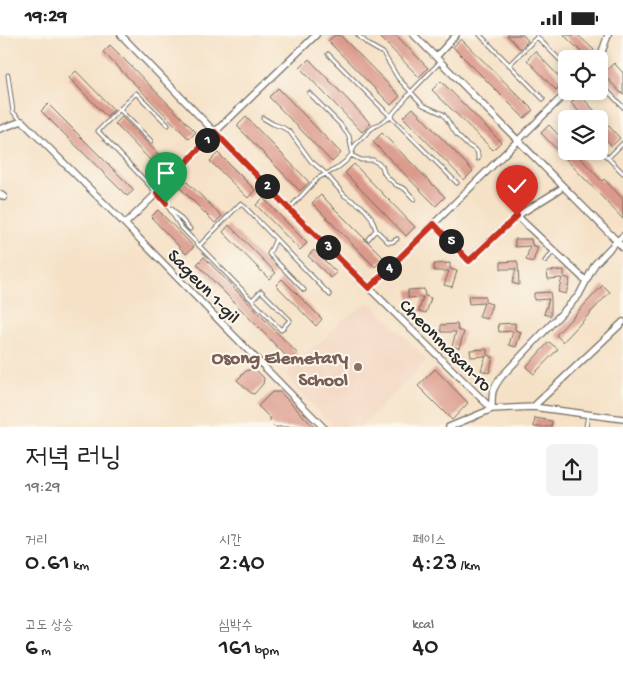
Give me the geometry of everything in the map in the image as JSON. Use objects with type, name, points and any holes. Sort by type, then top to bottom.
[{"type":"street","name":"Cheonmasan-ro","points":[[121,35],[289,209],[492,409],[533,407],[623,419]]},
{"type":"street","points":[[125,224],[215,132],[316,35]]},
{"type":"street","points":[[414,35],[623,248]]},
{"type":"street","points":[[438,59],[456,35]]},
{"type":"street","points":[[603,50],[608,35]]},
{"type":"street","points":[[369,288],[559,100]]},
{"type":"street","points":[[0,129],[22,121]]},
{"type":"street","name":"Sageun 1-gil","points":[[22,121],[323,427]]},
{"type":"street","points":[[434,224],[469,261],[517,216],[559,190]]},
{"type":"street","points":[[517,216],[586,281]]},
{"type":"street","points":[[449,427],[492,409],[493,387],[579,295],[594,264],[623,236]]},
{"type":"street","points":[[533,407],[623,322]]},
{"type":"lane","points":[[358,35],[369,45],[383,53],[398,78],[423,105],[442,114],[446,118],[457,135],[477,151],[478,159]]},
{"type":"lane","points":[[480,35],[543,99]]},
{"type":"lane","points":[[509,65],[537,36],[558,58]]},
{"type":"lane","points":[[328,54],[457,183]]},
{"type":"lane","points":[[289,209],[318,178],[336,169],[352,153],[355,145],[365,134],[390,117],[438,59]]},
{"type":"lane","points":[[8,75],[13,112],[22,121]]},
{"type":"lane","points":[[608,91],[623,107]]},
{"type":"lane","points":[[168,125],[136,93],[98,131],[190,229]]},
{"type":"lane","points":[[309,93],[350,136],[352,153],[361,160],[373,161],[382,166],[387,177],[396,185],[405,189],[414,199]]},
{"type":"lane","points":[[120,109],[151,141]]},
{"type":"lane","points":[[263,117],[290,133],[308,158],[342,192],[366,211],[371,217],[376,230],[388,242],[397,239]]},
{"type":"lane","points":[[623,143],[608,158],[623,173]]},
{"type":"lane","points":[[166,203],[180,226],[280,329],[290,320],[261,291],[252,300]]},
{"type":"lane","points":[[199,245],[241,203],[330,295]]},
{"type":"lane","points":[[368,239],[376,230]]},
{"type":"lane","points":[[276,239],[269,254],[304,290]]},
{"type":"lane","points":[[545,261],[554,251]]},
{"type":"lane","points":[[586,427],[588,415]]},
{"type":"shaded area","name":"Osong Elemetary School","points":[[370,302],[427,360],[361,427],[334,427],[288,380],[288,373],[347,316]]},
{"type":"building","points":[[335,35],[340,35],[400,96],[391,105],[328,41]]},
{"type":"building","points":[[378,35],[396,35],[428,68],[419,77]]},
{"type":"building","points":[[507,35],[523,35],[528,41],[520,49]]},
{"type":"building","points":[[564,35],[578,35],[594,50],[579,50]]},
{"type":"building","points":[[461,39],[533,110],[524,118],[453,47]]},
{"type":"building","points":[[110,45],[196,132],[189,139],[103,52]]},
{"type":"building","points":[[535,51],[558,76],[558,88],[556,90],[527,60]]},
{"type":"building","points":[[309,59],[371,124],[362,132],[300,68]]},
{"type":"building","points":[[614,63],[623,73],[623,95],[608,79],[608,69]]},
{"type":"building","points":[[76,71],[114,110],[107,117],[69,78]]},
{"type":"building","points":[[441,81],[501,142],[493,150],[432,90]]},
{"type":"building","points":[[278,88],[341,153],[332,162],[269,97]]},
{"type":"building","points":[[574,100],[585,100],[594,110],[578,110],[571,103]]},
{"type":"building","points":[[48,104],[134,190],[127,196],[41,111]]},
{"type":"building","points":[[413,108],[473,171],[464,180],[403,117]]},
{"type":"building","points":[[122,117],[164,160],[157,167],[115,124]]},
{"type":"building","points":[[246,117],[309,182],[300,191],[237,126]]},
{"type":"building","points":[[549,125],[558,135],[558,151],[541,133]]},
{"type":"building","points":[[608,125],[620,138],[612,146],[608,142]]},
{"type":"building","points":[[382,133],[445,197],[436,206],[373,142]]},
{"type":"building","points":[[218,153],[255,190],[248,198],[210,161]]},
{"type":"building","points":[[567,160],[582,160],[602,181],[604,179],[623,199],[623,219]]},
{"type":"building","points":[[354,164],[415,227],[406,236],[345,173]]},
{"type":"building","points":[[186,181],[222,216],[215,223],[180,188]]},
{"type":"building","points":[[321,195],[384,258],[375,267],[312,203]]},
{"type":"building","points":[[263,198],[307,243],[300,250],[256,205]]},
{"type":"building","points":[[158,210],[194,247],[186,254],[151,217]]},
{"type":"building","points":[[229,225],[276,273],[269,279],[223,232]]},
{"type":"building","points":[[515,239],[531,239],[532,245],[538,247],[533,262],[526,260],[530,246],[515,247]]},
{"type":"building","points":[[314,250],[337,273],[331,278],[308,256]]},
{"type":"building","points":[[204,257],[297,353],[290,360],[197,264]]},
{"type":"building","points":[[517,261],[519,285],[512,283],[516,269],[501,269],[501,262]]},
{"type":"building","points":[[450,263],[450,269],[457,271],[452,287],[444,285],[449,271],[434,271],[434,264]]},
{"type":"building","points":[[564,270],[564,277],[570,279],[566,294],[558,292],[562,278],[548,279],[547,271]]},
{"type":"building","points":[[282,279],[322,319],[316,326],[276,285]]},
{"type":"building","points":[[603,285],[610,292],[563,342],[556,335]]},
{"type":"building","points":[[424,289],[425,296],[431,298],[426,313],[419,311],[423,297],[408,298],[408,290]]},
{"type":"building","points":[[550,292],[551,316],[544,314],[549,299],[534,300],[534,293]]},
{"type":"building","points":[[468,296],[485,296],[485,302],[492,304],[487,319],[479,317],[484,303],[469,304]]},
{"type":"building","points":[[515,323],[515,330],[521,332],[516,347],[509,345],[513,331],[499,332],[498,324]]},
{"type":"building","points":[[457,324],[458,330],[464,332],[459,348],[452,346],[456,332],[441,332],[441,325]]},
{"type":"building","points":[[549,342],[558,349],[534,374],[526,367]]},
{"type":"building","points":[[487,349],[487,355],[493,357],[489,373],[481,370],[486,356],[471,357],[470,350]]},
{"type":"building","points":[[254,368],[264,378],[263,384],[254,394],[237,380],[246,371]]},
{"type":"building","points":[[435,369],[468,403],[452,420],[418,386]]},
{"type":"building","points":[[272,392],[280,392],[314,427],[275,427],[269,421],[271,419],[258,406]]},
{"type":"building","points":[[535,418],[552,421],[551,427],[534,427]]},
{"type":"place","name":"Osong Elemetary School","points":[[358,367]]},
{"type":"route","points":[[166,203],[157,193],[215,132],[369,288],[434,224],[469,261],[517,216]]}]
